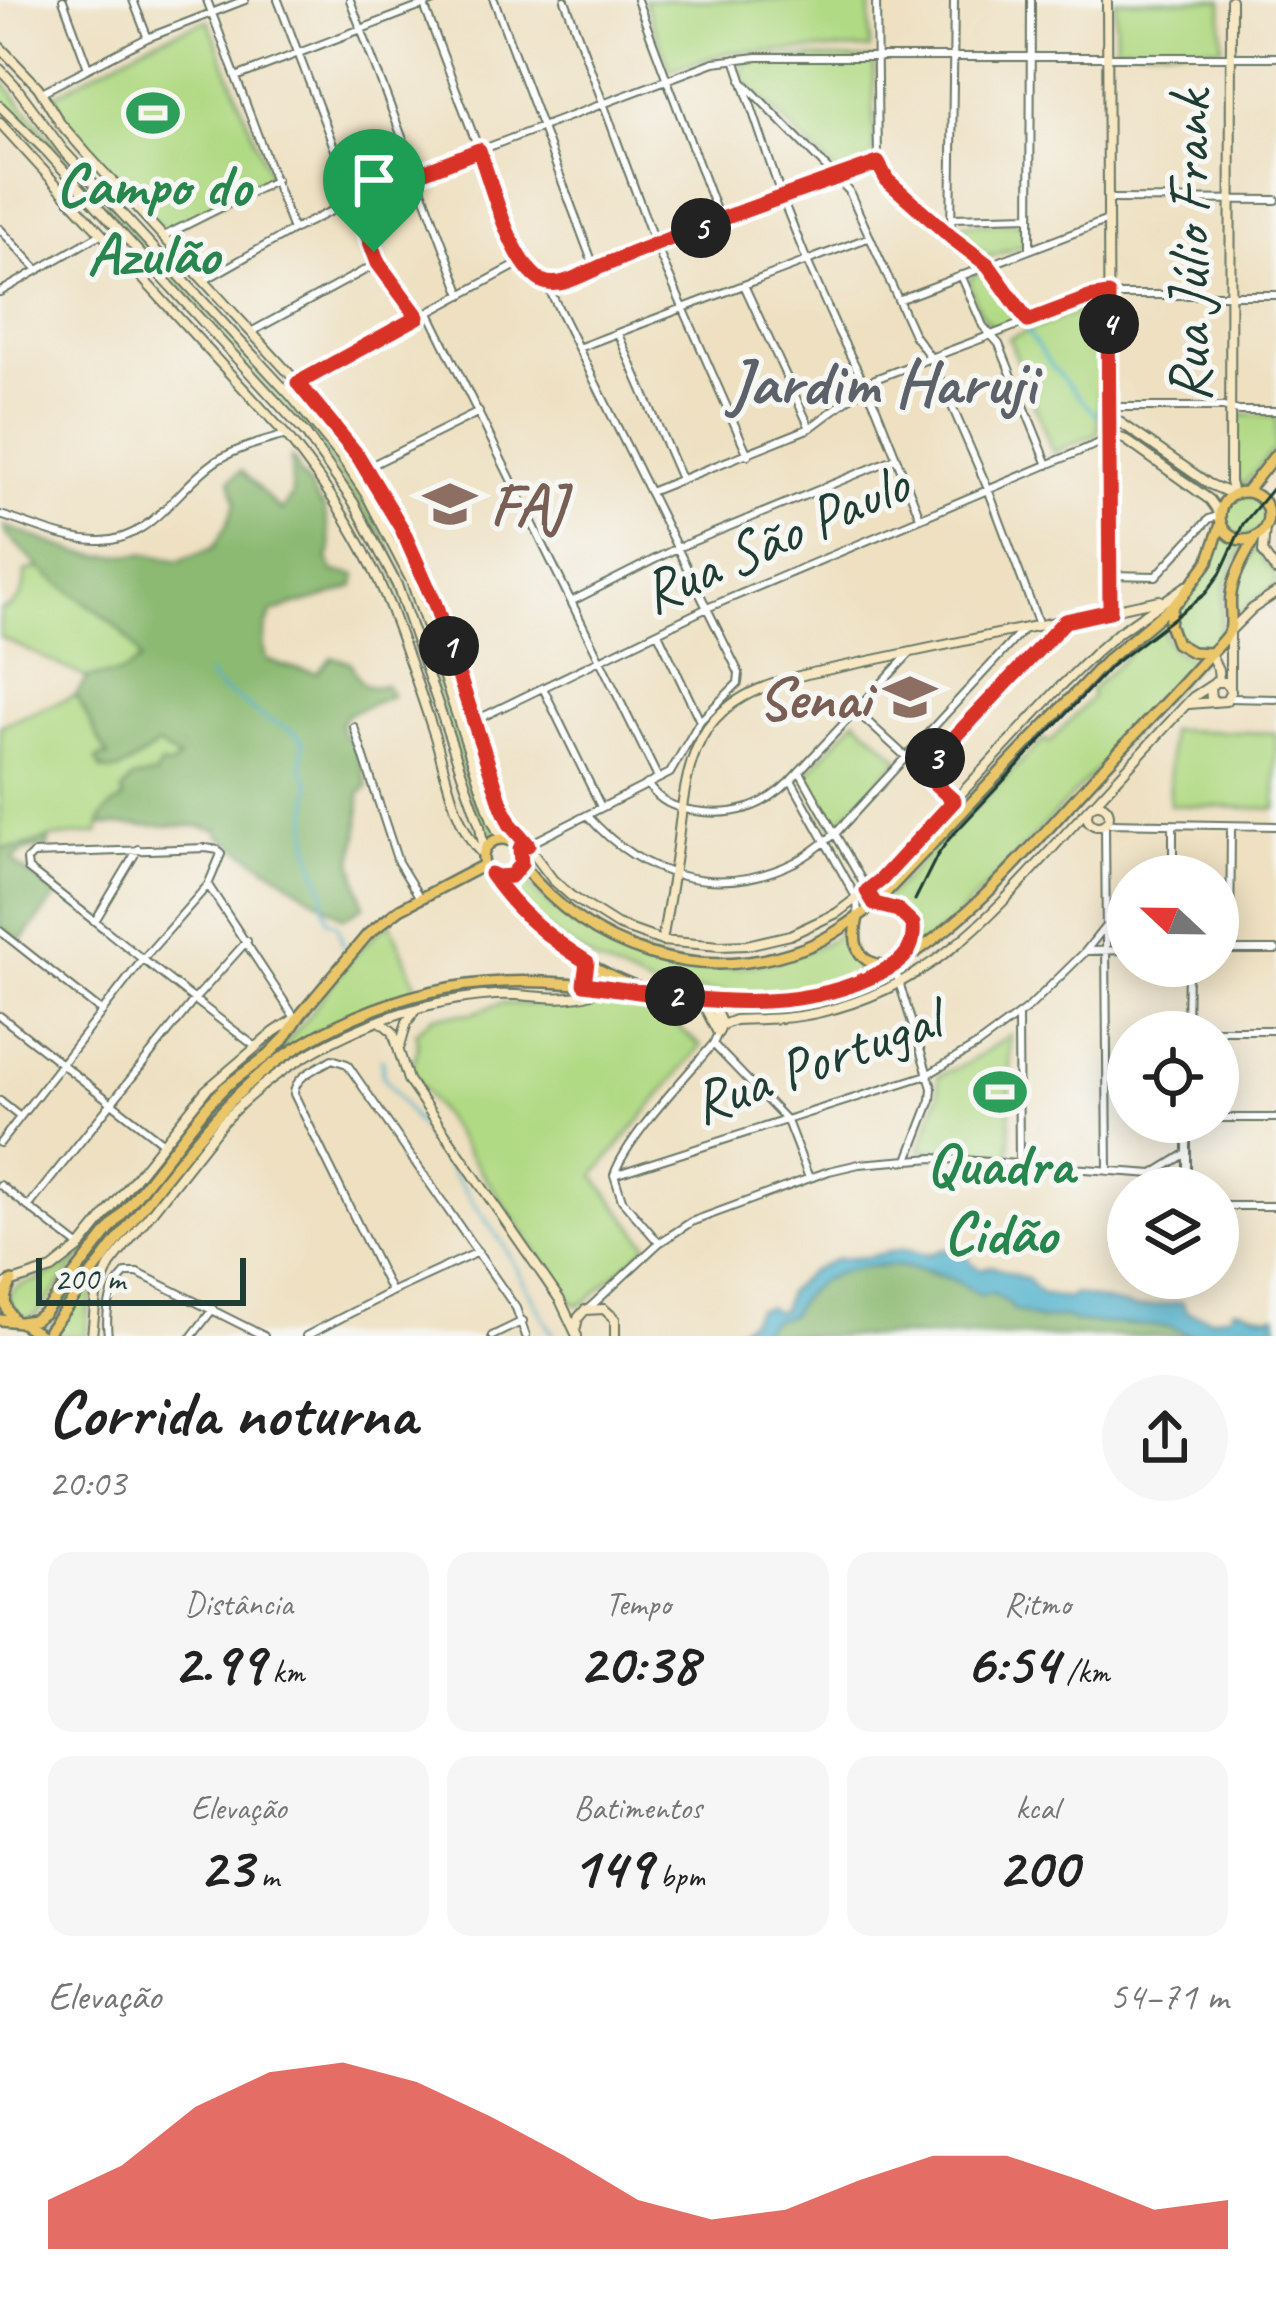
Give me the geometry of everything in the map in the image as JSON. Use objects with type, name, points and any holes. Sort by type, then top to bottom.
[{"type":"main road","points":[[1246,492],[1276,454]]},
{"type":"main road","points":[[12,1281],[4,1302],[8,1313],[45,1336],[234,1098],[275,1063],[346,1022],[430,992],[499,982],[584,984],[718,1001],[806,997],[894,966],[956,922],[1230,631],[1235,575],[1270,518],[1262,500],[1246,492],[1233,494],[1223,503],[1211,555],[1173,605],[1106,661],[875,904],[804,948],[726,963],[672,960],[614,941],[581,922],[521,864]]},
{"type":"main road","points":[[1220,518],[1227,533],[1239,540],[1256,536]]},
{"type":"main road","points":[[1173,605],[1169,624],[1176,643],[1192,652],[1210,653]]},
{"type":"main road","points":[[0,1320],[34,1320],[44,1313],[207,1106],[275,1048],[382,921],[485,862],[492,841],[507,839],[524,847],[521,864],[511,876],[497,877],[485,862]]},
{"type":"main road","points":[[485,862],[514,904],[538,927],[587,962],[670,996]]},
{"type":"main road","points":[[875,904],[898,910],[913,924],[906,958]]},
{"type":"main road","points":[[858,917],[858,950],[869,962],[894,966]]},
{"type":"main road","points":[[584,984],[587,962]]},
{"type":"street","points":[[63,0],[88,68]]},
{"type":"street","points":[[134,0],[147,38]]},
{"type":"street","points":[[207,0],[293,230]]},
{"type":"street","points":[[42,92],[147,38],[244,0]]},
{"type":"street","points":[[278,0],[378,263],[418,317]]},
{"type":"street","points":[[350,0],[462,295]]},
{"type":"street","points":[[236,77],[437,0]]},
{"type":"street","points":[[494,0],[595,269]]},
{"type":"street","points":[[566,0],[655,244],[748,454]]},
{"type":"street","points":[[637,0],[720,221]]},
{"type":"street","points":[[876,0],[878,163],[887,180],[988,265],[1028,321]]},
{"type":"street","points":[[951,237],[954,0]]},
{"type":"street","points":[[1030,0],[1030,249]]},
{"type":"street","points":[[1107,0],[1110,611]]},
{"type":"street","name":"Rua Júlio Frank","points":[[1231,0],[1233,494]]},
{"type":"street","points":[[423,3],[514,245],[546,283],[739,673],[738,683],[700,721],[670,773],[524,847]]},
{"type":"street","points":[[0,47],[42,92],[60,123],[298,383],[366,468],[419,564],[510,824],[524,847],[571,896],[617,925],[662,940],[720,946],[769,940],[815,925],[882,879],[1118,632],[1197,578]]},
{"type":"street","points":[[205,280],[354,199],[714,62],[876,56],[1276,57]]},
{"type":"street","points":[[735,59],[782,199],[921,518]]},
{"type":"street","points":[[17,64],[1,71],[63,150],[290,395],[367,496],[412,583],[492,820],[507,839]]},
{"type":"street","points":[[741,80],[849,190],[914,335],[931,358],[988,489],[1039,625]]},
{"type":"street","points":[[0,106],[266,389],[330,465],[379,547],[404,604],[480,826],[485,862]]},
{"type":"street","points":[[0,123],[286,434],[340,511],[390,607],[466,831],[485,862]]},
{"type":"street","points":[[546,283],[565,281],[878,163]]},
{"type":"street","points":[[164,236],[275,180]]},
{"type":"street","points":[[1108,200],[1276,200]]},
{"type":"street","points":[[952,218],[1030,216]]},
{"type":"street","points":[[898,300],[1108,220]]},
{"type":"street","points":[[0,229],[38,270]]},
{"type":"street","points":[[0,292],[101,234]]},
{"type":"street","points":[[578,348],[870,237]]},
{"type":"street","points":[[298,383],[524,261]]},
{"type":"street","points":[[251,332],[378,263]]},
{"type":"street","points":[[962,275],[983,326],[999,344],[1048,465]]},
{"type":"street","points":[[744,285],[810,428]]},
{"type":"street","points":[[650,492],[810,428],[875,379],[1089,298],[1276,295]]},
{"type":"street","points":[[429,313],[658,778]]},
{"type":"street","points":[[617,333],[681,479]]},
{"type":"street","points":[[1111,412],[1276,411]]},
{"type":"street","points":[[366,468],[479,412]]},
{"type":"street","points":[[1111,412],[1209,484],[1233,494]]},
{"type":"street","points":[[0,515],[77,538],[121,538],[146,525],[217,461],[286,434]]},
{"type":"street","points":[[1110,575],[1156,576],[1209,519],[1220,518],[1210,500],[1126,440],[1111,439]]},
{"type":"street","name":"Rua São Paulo","points":[[474,721],[707,608],[1111,439]]},
{"type":"street","points":[[572,601],[677,548],[896,458]]},
{"type":"street","points":[[1270,518],[1263,552],[1276,571]]},
{"type":"street","points":[[662,940],[688,768],[696,746],[723,711],[755,689],[1155,602],[1177,592]]},
{"type":"street","points":[[1188,704],[1222,702],[1229,693],[1230,631],[1276,593]]},
{"type":"street","points":[[922,772],[1065,621]]},
{"type":"street","points":[[586,815],[620,848],[674,874],[719,880],[772,872],[802,859],[835,834],[1025,628]]},
{"type":"street","points":[[658,633],[700,721]]},
{"type":"street","points":[[996,634],[1001,655]]},
{"type":"street","points":[[647,784],[666,803],[717,814],[737,813],[776,795],[912,652]]},
{"type":"street","points":[[1210,653],[1219,670],[1209,692],[1215,701]]},
{"type":"street","points":[[867,661],[883,668],[883,682]]},
{"type":"street","points":[[659,1244],[622,1201],[614,1175],[632,1142],[713,1044],[720,1029],[735,1020],[815,1013],[868,998],[938,960],[967,938],[1200,691],[1225,682],[1229,693]]},
{"type":"street","points":[[543,688],[601,807]]},
{"type":"street","points":[[1229,693],[1276,699]]},
{"type":"street","points":[[856,711],[954,801]]},
{"type":"street","points":[[354,727],[398,862],[420,898]]},
{"type":"street","points":[[800,772],[875,904]]},
{"type":"street","points":[[791,780],[857,899],[858,917]]},
{"type":"street","points":[[1062,839],[1081,824],[1100,828],[1107,821],[1112,784]]},
{"type":"street","points":[[1094,804],[1105,806],[1107,855]]},
{"type":"street","points":[[1091,823],[1094,804]]},
{"type":"street","points":[[1107,821],[1276,826]]},
{"type":"street","points":[[1173,855],[1174,826]]},
{"type":"street","points":[[1231,826],[1231,855]]},
{"type":"street","points":[[0,1142],[143,959],[208,885],[221,854],[213,848],[33,854],[27,860],[28,869],[95,921],[143,959],[194,1000],[256,1047]]},
{"type":"street","points":[[95,921],[138,849]]},
{"type":"street","points":[[0,1286],[52,1268],[80,1247],[206,1090],[298,1017],[208,885]]},
{"type":"street","name":"Rua Portugal","points":[[614,1175],[927,1075],[1018,1016],[1084,953],[1107,923]]},
{"type":"street","points":[[0,932],[102,1012]]},
{"type":"street","points":[[28,1207],[247,941]]},
{"type":"street","points":[[1084,953],[1107,950]]},
{"type":"street","points":[[1239,950],[1276,950]]},
{"type":"street","points":[[894,966],[932,1088],[908,1158]]},
{"type":"street","points":[[92,1336],[93,1308],[110,1264],[240,1104],[283,1071],[381,1022],[461,999],[498,994],[572,997],[608,987]]},
{"type":"street","points":[[1108,987],[1108,1167]]},
{"type":"street","points":[[701,1000],[720,1029]]},
{"type":"street","points":[[718,1001],[720,1029]]},
{"type":"street","points":[[401,1041],[415,1011]]},
{"type":"street","points":[[0,1016],[163,1142]]},
{"type":"street","points":[[1018,1016],[1019,1164]]},
{"type":"street","points":[[392,1018],[408,1080],[560,1300],[577,1332]]},
{"type":"street","points":[[381,1022],[401,1041]]},
{"type":"street","points":[[1239,1030],[1276,1030]]},
{"type":"street","points":[[713,1044],[787,1121],[809,1178]]},
{"type":"street","points":[[391,1292],[294,1094],[297,1081],[332,1059],[347,1064],[478,1252],[523,1321],[526,1336]]},
{"type":"street","points":[[0,1101],[20,1117]]},
{"type":"street","points":[[1239,1118],[1276,1118]]},
{"type":"street","points":[[1187,1143],[1187,1167]]},
{"type":"street","points":[[1164,1167],[1187,1153]]},
{"type":"street","points":[[577,1332],[578,1318],[659,1244],[691,1222],[809,1178],[859,1163],[908,1158],[1107,1171]]},
{"type":"street","points":[[0,1185],[80,1247]]},
{"type":"street","points":[[1239,1206],[1276,1206]]},
{"type":"street","points":[[306,1336],[478,1252]]},
{"type":"street","points":[[108,1336],[109,1302],[126,1273],[138,1273],[264,1336]]},
{"type":"street","points":[[560,1300],[571,1308],[609,1311],[617,1326],[615,1336]]},
{"type":"street","points":[[192,1336],[213,1310]]},
{"type":"street","points":[[492,1336],[523,1321]]},
{"type":"green space","points":[[644,0],[870,0],[870,49],[730,52],[670,70]]},
{"type":"green space","points":[[1115,0],[1222,0],[1222,47],[1116,47]]},
{"type":"green space","points":[[208,20],[270,177],[165,232],[62,120],[55,95],[150,42]]},
{"type":"green space","points":[[757,57],[874,59],[874,160],[838,175],[743,80],[744,64]]},
{"type":"green space","points":[[0,77],[91,186],[280,391],[363,500],[405,581],[497,836],[485,843],[434,680],[384,544],[335,469],[312,438],[0,100]]},
{"type":"green space","points":[[1023,223],[1024,245],[990,257],[962,238],[962,224]]},
{"type":"green space","points":[[983,271],[1017,314],[998,329],[982,314],[972,292],[970,278]]},
{"type":"green space","points":[[1099,304],[1099,433],[1053,453],[1009,338]]},
{"type":"green space","points":[[1236,415],[1276,416],[1276,447],[1241,485],[1235,475]]},
{"type":"green space","points":[[291,458],[324,508],[333,572],[356,575],[354,586],[344,591],[272,613],[264,636],[266,659],[317,673],[332,657],[350,662],[362,683],[385,685],[392,696],[347,714],[340,725],[344,737],[353,741],[368,787],[360,793],[353,861],[364,906],[344,918],[218,830],[100,825],[106,812],[124,799],[122,792],[132,779],[155,775],[160,765],[170,766],[178,759],[158,745],[117,771],[102,768],[96,760],[108,757],[76,695],[87,678],[122,673],[140,661],[135,648],[114,625],[43,570],[6,534],[4,526],[79,553],[146,554],[179,561],[213,548],[236,502],[230,480],[241,471],[281,511],[292,496]]},
{"type":"green space","points":[[1245,496],[1259,502],[1265,516],[1259,530],[1245,536],[1231,530],[1225,516],[1231,502]]},
{"type":"green space","points":[[1223,536],[1247,544],[1229,577],[1218,636],[1210,647],[1191,649],[1175,635],[1173,613],[1195,589]]},
{"type":"green space","points":[[1260,541],[1264,563],[1276,574],[1276,586],[1235,621],[1240,579]]},
{"type":"green space","points":[[41,568],[112,623],[141,661],[122,673],[87,678],[0,637],[0,610],[20,597],[25,572]]},
{"type":"green space","points":[[1162,627],[1175,650],[1201,659],[954,920],[910,954],[913,923],[879,904],[1044,739],[1049,743],[1092,697],[1090,691]]},
{"type":"green space","points":[[76,695],[109,759],[97,760],[101,770],[125,767],[158,745],[179,759],[171,766],[160,765],[155,775],[132,780],[98,833],[0,848],[0,726]]},
{"type":"green space","points":[[856,719],[900,759],[834,827],[807,774]]},
{"type":"green space","points":[[1169,730],[1276,733],[1276,809],[1170,805]]},
{"type":"green space","points":[[49,839],[48,848],[27,850],[14,858],[57,896],[21,941],[0,925],[0,848]]},
{"type":"green space","points":[[520,873],[552,907],[589,933],[674,964],[765,963],[809,950],[850,928],[853,954],[874,970],[805,991],[759,995],[651,987],[598,963],[531,917],[500,883]]},
{"type":"green space","points":[[390,922],[418,989],[362,1010],[256,1072],[207,1121],[43,1332],[35,1326],[47,1317],[216,1101],[276,1053],[358,951]]},
{"type":"green space","points":[[627,997],[650,1004],[701,1046],[594,1176],[648,1245],[577,1305],[411,1071],[418,1047],[416,1032],[434,1016],[473,1013],[502,1003],[577,1007]]},
{"type":"green space","points":[[1010,1035],[1010,1157],[920,1150],[939,1093],[938,1076]]},
{"type":"green space","points":[[85,1249],[36,1315],[22,1318],[13,1313],[8,1296],[15,1288],[60,1270]]},
{"type":"green space","points":[[104,1265],[88,1308],[86,1336],[50,1336]]},
{"type":"green space","points":[[895,1265],[952,1279],[981,1296],[990,1293],[1040,1320],[1064,1317],[1077,1322],[1149,1324],[1193,1336],[754,1336],[771,1320],[791,1315],[802,1298],[826,1278],[855,1268]]},
{"type":"water","points":[[903,1249],[927,1255],[945,1249],[967,1255],[980,1269],[991,1266],[1027,1279],[1041,1294],[1067,1299],[1075,1294],[1137,1308],[1182,1302],[1187,1312],[1211,1318],[1230,1315],[1234,1308],[1276,1315],[1276,1328],[1253,1336],[1193,1336],[1171,1327],[1077,1322],[1064,1317],[1040,1320],[1012,1309],[991,1293],[981,1296],[948,1278],[883,1266],[839,1273],[803,1296],[791,1315],[771,1321],[754,1336],[728,1336],[757,1309],[777,1312],[783,1308],[787,1292],[811,1271],[836,1259]]},
{"type":"waterway","points":[[1027,331],[1097,416]]},
{"type":"waterway","points":[[208,674],[220,688],[303,741],[302,769],[310,783],[310,848],[328,921],[337,925],[344,948]]},
{"type":"waterway","points":[[382,1059],[382,1074],[503,1244],[554,1336]]},
{"type":"railway","points":[[915,900],[949,839],[1111,666],[1205,594],[1220,574],[1243,524],[1276,484]]},
{"type":"place","name":"Campo do Azulão","points":[[153,113]]},
{"type":"place","name":"FAJ","points":[[450,504]]},
{"type":"place","name":"Senai","points":[[910,697]]},
{"type":"place","name":"Quadra Cidão","points":[[1000,1092]]},
{"type":"district","name":"Jardim Haruji","points":[[882,381]]},
{"type":"route","points":[[479,150],[514,245],[536,276],[555,284],[878,163],[887,180],[988,265],[1028,321],[1108,295],[1110,611],[1065,621],[922,772],[954,801],[867,891],[875,904],[898,910],[913,924],[906,958],[864,980],[806,997],[776,1000],[718,1001],[584,984],[587,962],[558,944],[502,890],[491,874],[511,876],[521,864],[520,849],[528,845],[502,806],[435,604],[402,529],[358,456],[298,383],[418,317],[388,280],[374,252],[354,199],[479,150]]}]
